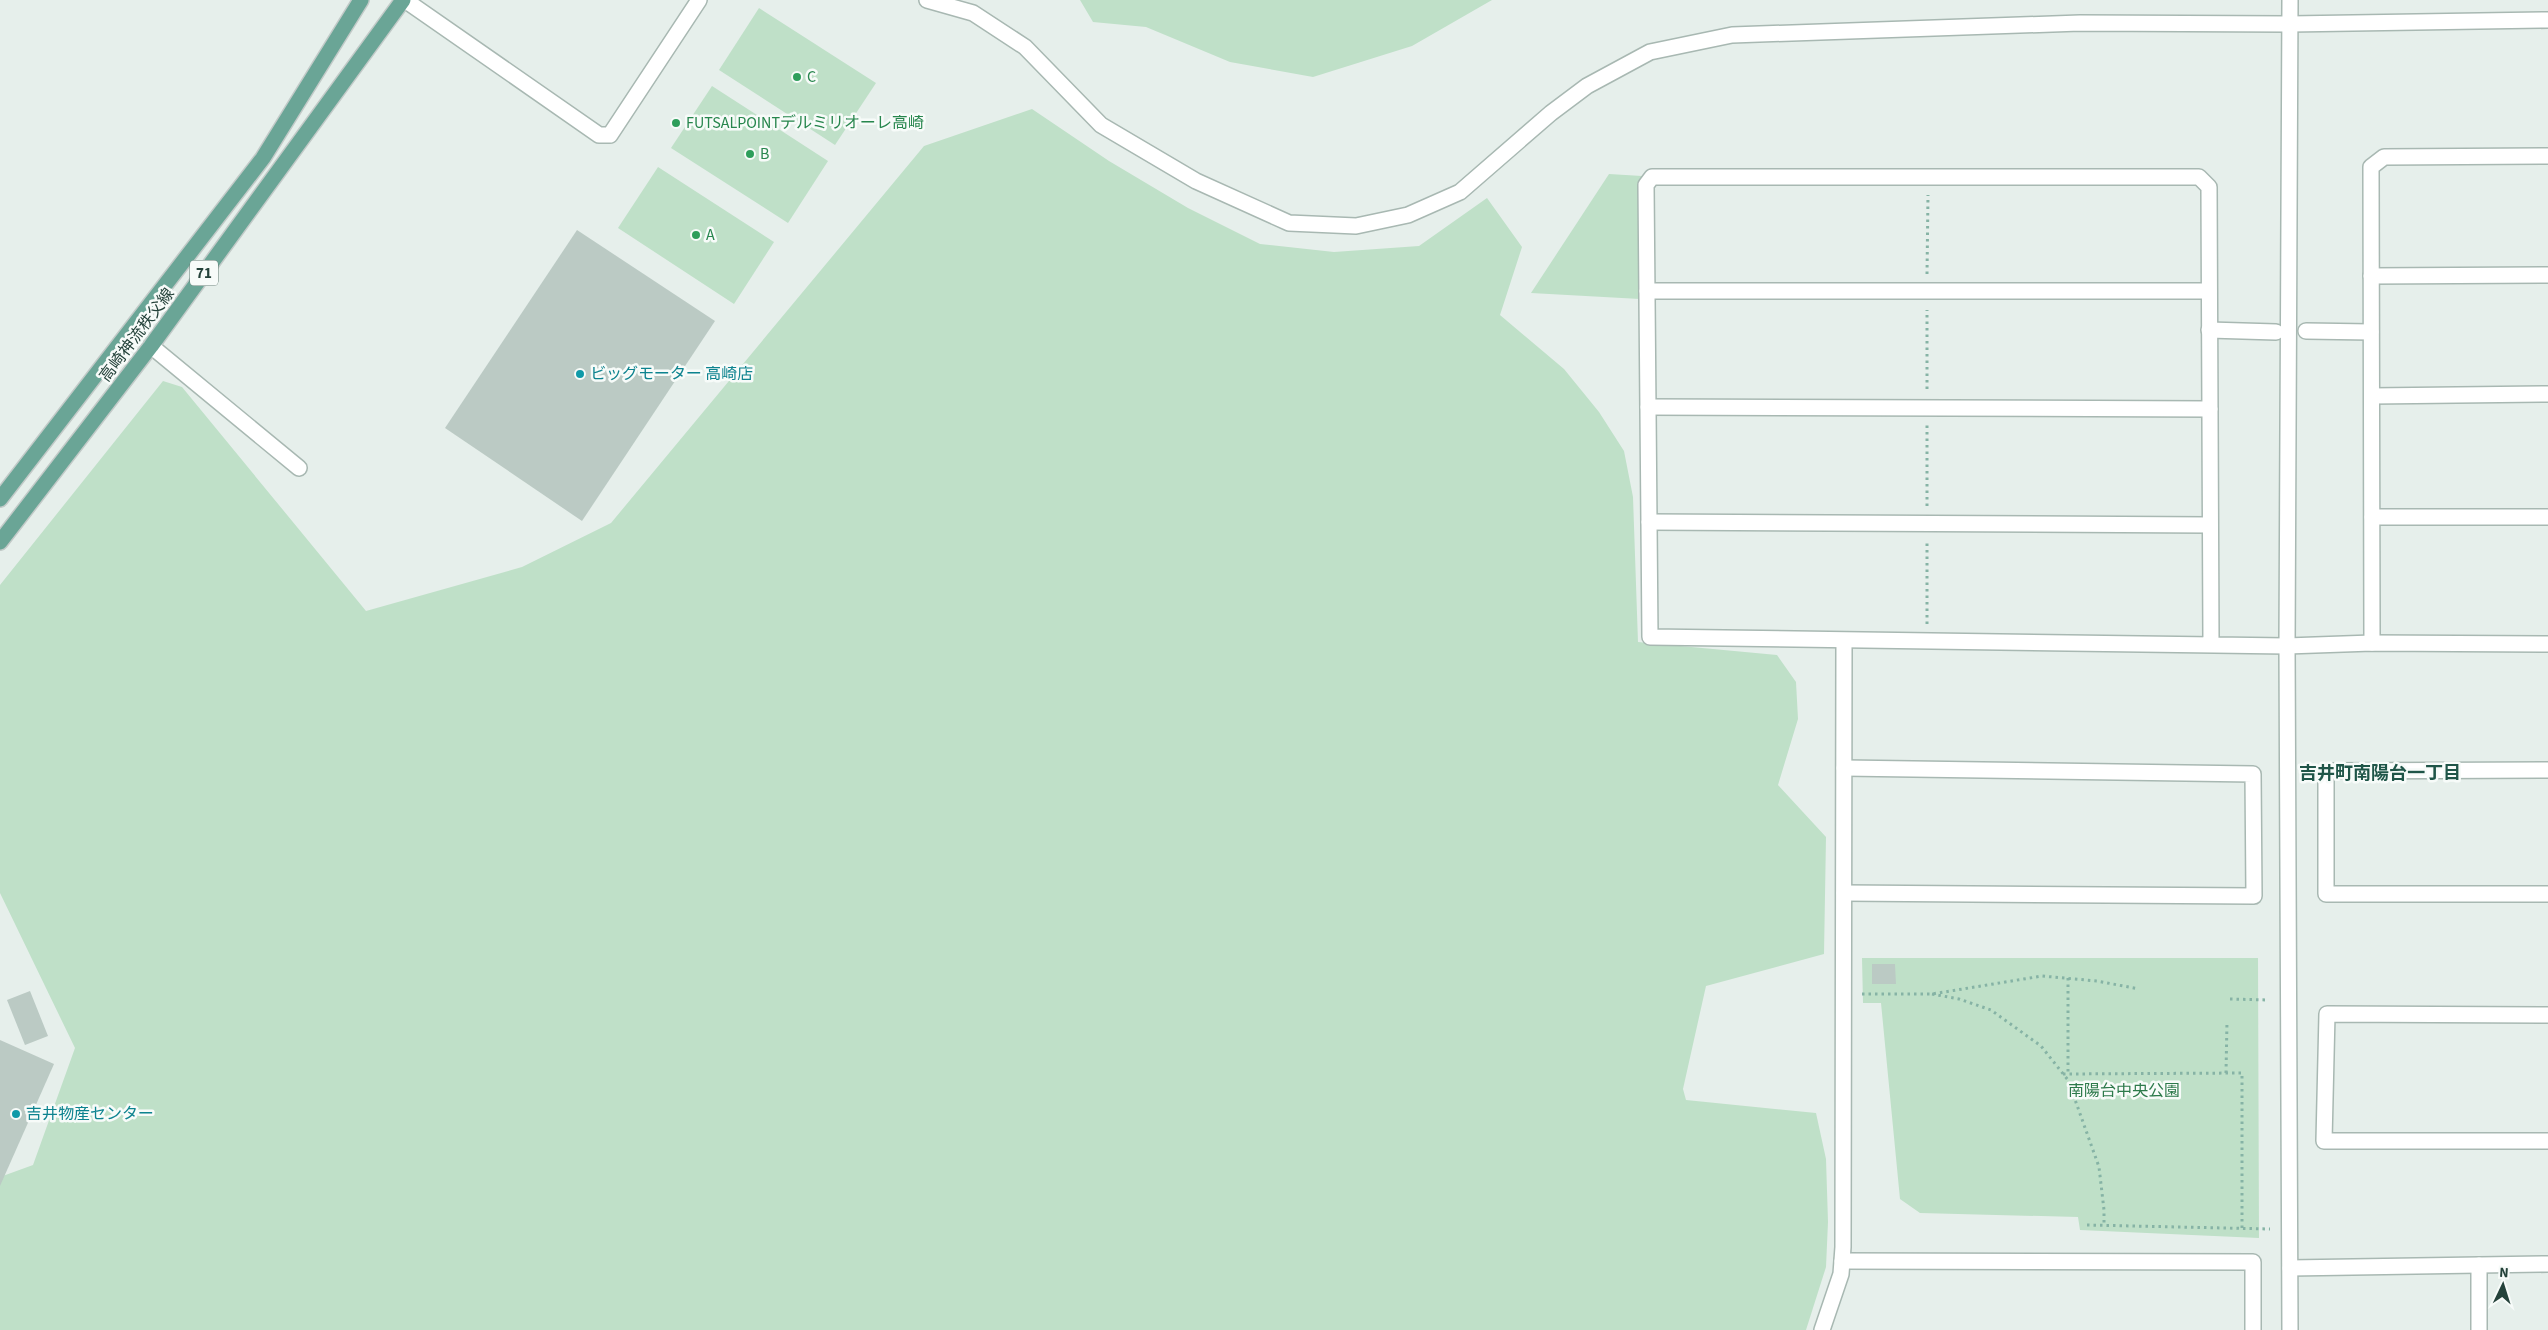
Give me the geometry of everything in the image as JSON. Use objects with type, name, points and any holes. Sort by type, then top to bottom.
[{"type":"main road","name":"高崎神流秩父線","points":[[0,499],[263,158],[361,0]]},
{"type":"main road","name":"高崎神流秩父線","points":[[0,542],[151,346],[404,0]]},
{"type":"street","points":[[404,0],[599,135],[610,135],[699,0]]},
{"type":"street","points":[[927,0],[974,13],[1025,47],[1101,125],[1196,181],[1289,223],[1356,226],[1408,215],[1460,192],[1551,113],[1588,86],[1650,52],[1732,35],[2080,24],[2290,24],[2548,20]]},
{"type":"street","points":[[2290,0],[2287,646],[2290,1330]]},
{"type":"street","points":[[2372,643],[2371,166],[2384,157],[2548,156]]},
{"type":"street","points":[[2211,643],[2209,187],[2199,177],[1652,177],[1646,185],[1650,637],[1844,641],[2211,643],[2287,646],[2372,643],[2548,644]]},
{"type":"street","points":[[2371,276],[2548,275]]},
{"type":"street","points":[[1647,291],[2209,291]]},
{"type":"street","points":[[2209,330],[2276,332]]},
{"type":"street","points":[[2306,331],[2371,332]]},
{"type":"street","points":[[151,346],[299,468]]},
{"type":"street","points":[[2372,396],[2548,394]]},
{"type":"street","points":[[1648,406],[2210,409]]},
{"type":"street","points":[[2372,517],[2548,517]]},
{"type":"street","points":[[1649,522],[2210,525]]},
{"type":"street","points":[[1822,1330],[1841,1274],[1842,1261],[1844,641]]},
{"type":"street","points":[[1844,768],[2252,774],[2254,896],[1844,893]]},
{"type":"street","points":[[2548,770],[2326,771],[2326,894],[2548,894]]},
{"type":"street","points":[[2548,1014],[2327,1014],[2324,1141],[2548,1140]]},
{"type":"street","points":[[1842,1261],[2253,1262],[2253,1330]]},
{"type":"street","points":[[2290,1268],[2548,1264]]},
{"type":"street","points":[[2478,1265],[2479,1330]]},
{"type":"path","points":[[1844,994],[1932,994],[2042,976],[2139,989]]},
{"type":"path","points":[[2068,978],[2068,1074]]},
{"type":"path","points":[[1932,994],[1959,999],[1991,1010],[2041,1046],[2063,1074],[2071,1088],[2099,1167],[2104,1225]]},
{"type":"path","points":[[2230,999],[2269,1000]]},
{"type":"path","points":[[2226,1073],[2227,1021]]},
{"type":"path","points":[[2063,1074],[2242,1073],[2242,1228]]},
{"type":"path","points":[[2087,1225],[2270,1229]]},
{"type":"green space","points":[[1080,0],[1492,0],[1412,46],[1313,77],[1230,62],[1146,27],[1093,22]]},
{"type":"green space","name":"C","points":[[759,8],[876,83],[835,145],[719,70]]},
{"type":"green space","name":"B","points":[[712,86],[828,161],[788,223],[671,148]]},
{"type":"green space","points":[[1032,109],[1109,161],[1188,208],[1260,244],[1334,252],[1419,246],[1487,198],[1522,247],[1500,315],[1564,369],[1599,412],[1624,451],[1633,497],[1638,642],[1777,655],[1796,682],[1798,719],[1778,785],[1826,837],[1824,954],[1706,986],[1683,1089],[1686,1100],[1816,1113],[1826,1159],[1828,1222],[1826,1267],[1806,1330],[0,1330],[0,1177],[33,1165],[75,1048],[0,893],[0,585],[163,381],[182,387],[366,611],[522,567],[611,523],[924,146]]},
{"type":"green space","name":"A","points":[[658,167],[774,242],[734,304],[618,228]]},
{"type":"green space","points":[[1609,174],[1642,176],[1640,299],[1531,293]]},
{"type":"green space","name":"南陽台中央公園","points":[[1862,958],[2258,958],[2259,1238],[2080,1230],[2078,1217],[1920,1213],[1900,1199],[1881,1003],[1863,1003]]},
{"type":"building","name":"ビッグモーター 高崎店","points":[[577,230],[715,321],[582,521],[445,428]]},
{"type":"building","points":[[1872,964],[1895,964],[1896,984],[1872,984]]},
{"type":"building","points":[[30,991],[48,1036],[25,1045],[7,1000]]},
{"type":"building","name":"吉井物産センター","points":[[0,1040],[54,1064],[0,1186]]},
{"type":"place","name":"C","points":[[797,77]]},
{"type":"place","name":"FUTSALPOINTデルミリオーレ高崎","points":[[676,123]]},
{"type":"place","name":"B","points":[[750,154]]},
{"type":"place","name":"A","points":[[696,235]]},
{"type":"place","name":"ビッグモーター 高崎店","points":[[580,374]]},
{"type":"place","name":"吉井物産センター","points":[[16,1114]]},
{"type":"district","name":"吉井町南陽台一丁目","points":[[2380,773]]}]
